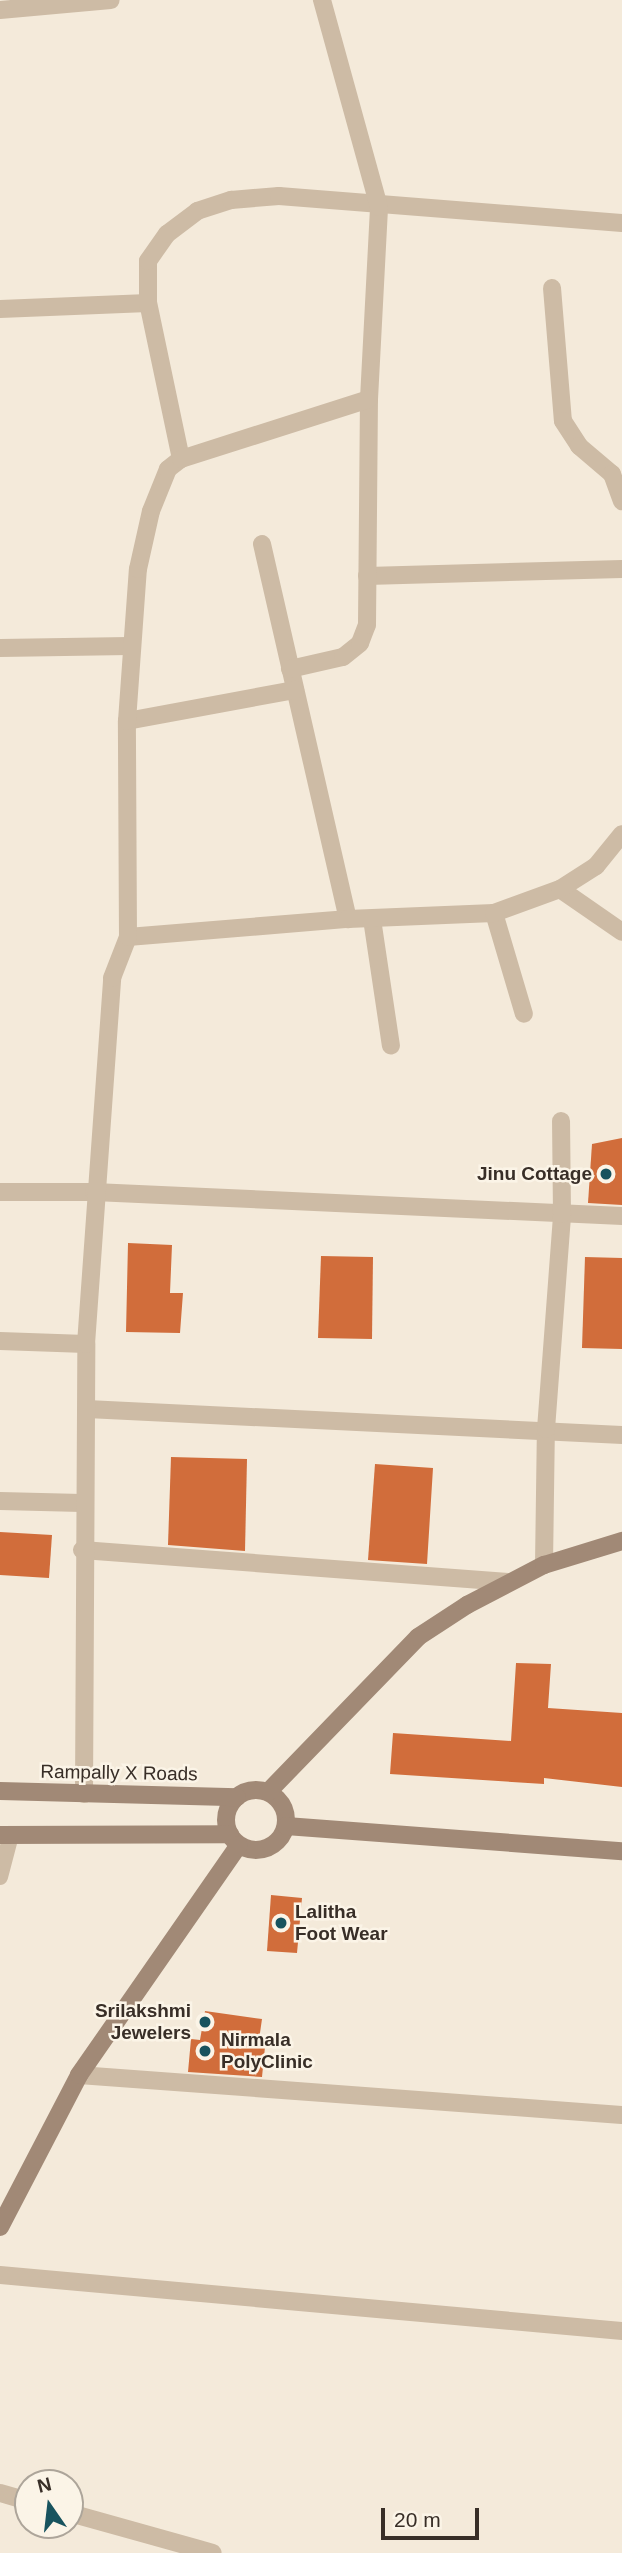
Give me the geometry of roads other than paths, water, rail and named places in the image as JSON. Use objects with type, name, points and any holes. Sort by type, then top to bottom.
[{"type":"main road","points":[[268,1792],[418,1637],[508,1582],[544,1565],[622,1541]]},
{"type":"main road","name":"Rampally X Roads","points":[[0,1791],[237,1797]]},
{"type":"main road","points":[[0,2227],[79,2075],[234,1839],[228,1811],[237,1797],[247,1791],[268,1792],[283,1806],[286,1826],[276,1843],[266,1849],[234,1839],[6,1835]]},
{"type":"main road","points":[[286,1826],[622,1851]]},
{"type":"street","points":[[0,10],[23,4],[111,0]]},
{"type":"street","points":[[290,669],[343,657],[360,643],[367,625],[369,399],[379,207],[322,0]]},
{"type":"street","points":[[181,458],[148,303],[148,261],[167,234],[197,211],[231,200],[279,196],[379,207],[622,223]]},
{"type":"street","points":[[552,288],[563,421],[579,446],[612,474],[622,501]]},
{"type":"street","points":[[0,309],[148,303]]},
{"type":"street","points":[[84,1794],[82,1503],[87,1409],[86,1344],[94,1192],[112,978],[128,937],[129,646],[138,569],[151,510],[168,469],[181,458],[369,399]]},
{"type":"street","points":[[261,544],[348,919]]},
{"type":"street","points":[[367,576],[621,575]]},
{"type":"street","points":[[0,648],[129,646]]},
{"type":"street","points":[[127,721],[295,690]]},
{"type":"street","points":[[128,937],[348,919],[494,913],[560,889],[596,866],[622,834]]},
{"type":"street","points":[[560,889],[622,932]]},
{"type":"street","points":[[494,913],[524,1014]]},
{"type":"street","points":[[372,919],[391,1046]]},
{"type":"street","points":[[544,1565],[546,1429],[562,1214],[561,1121]]},
{"type":"street","points":[[0,1192],[94,1192],[622,1216]]},
{"type":"street","points":[[0,1341],[86,1344]]},
{"type":"street","points":[[87,1409],[546,1429],[622,1435]]},
{"type":"street","points":[[0,1501],[82,1503]]},
{"type":"street","points":[[82,1550],[508,1582]]},
{"type":"street","points":[[79,2075],[622,2115]]},
{"type":"street","points":[[0,2275],[622,2331]]},
{"type":"street","points":[[84,2517],[213,2553]]},
{"type":"lane","points":[[0,1877],[6,1835]]},
{"type":"place","name":"Jinu Cottage","points":[[606,1174]]},
{"type":"place","name":"Lalitha Foot Wear","points":[[281,1923]]},
{"type":"place","name":"Srilakshmi Jewelers","points":[[205,2022]]},
{"type":"place","name":"Nirmala PolyClinic","points":[[205,2051]]}]
